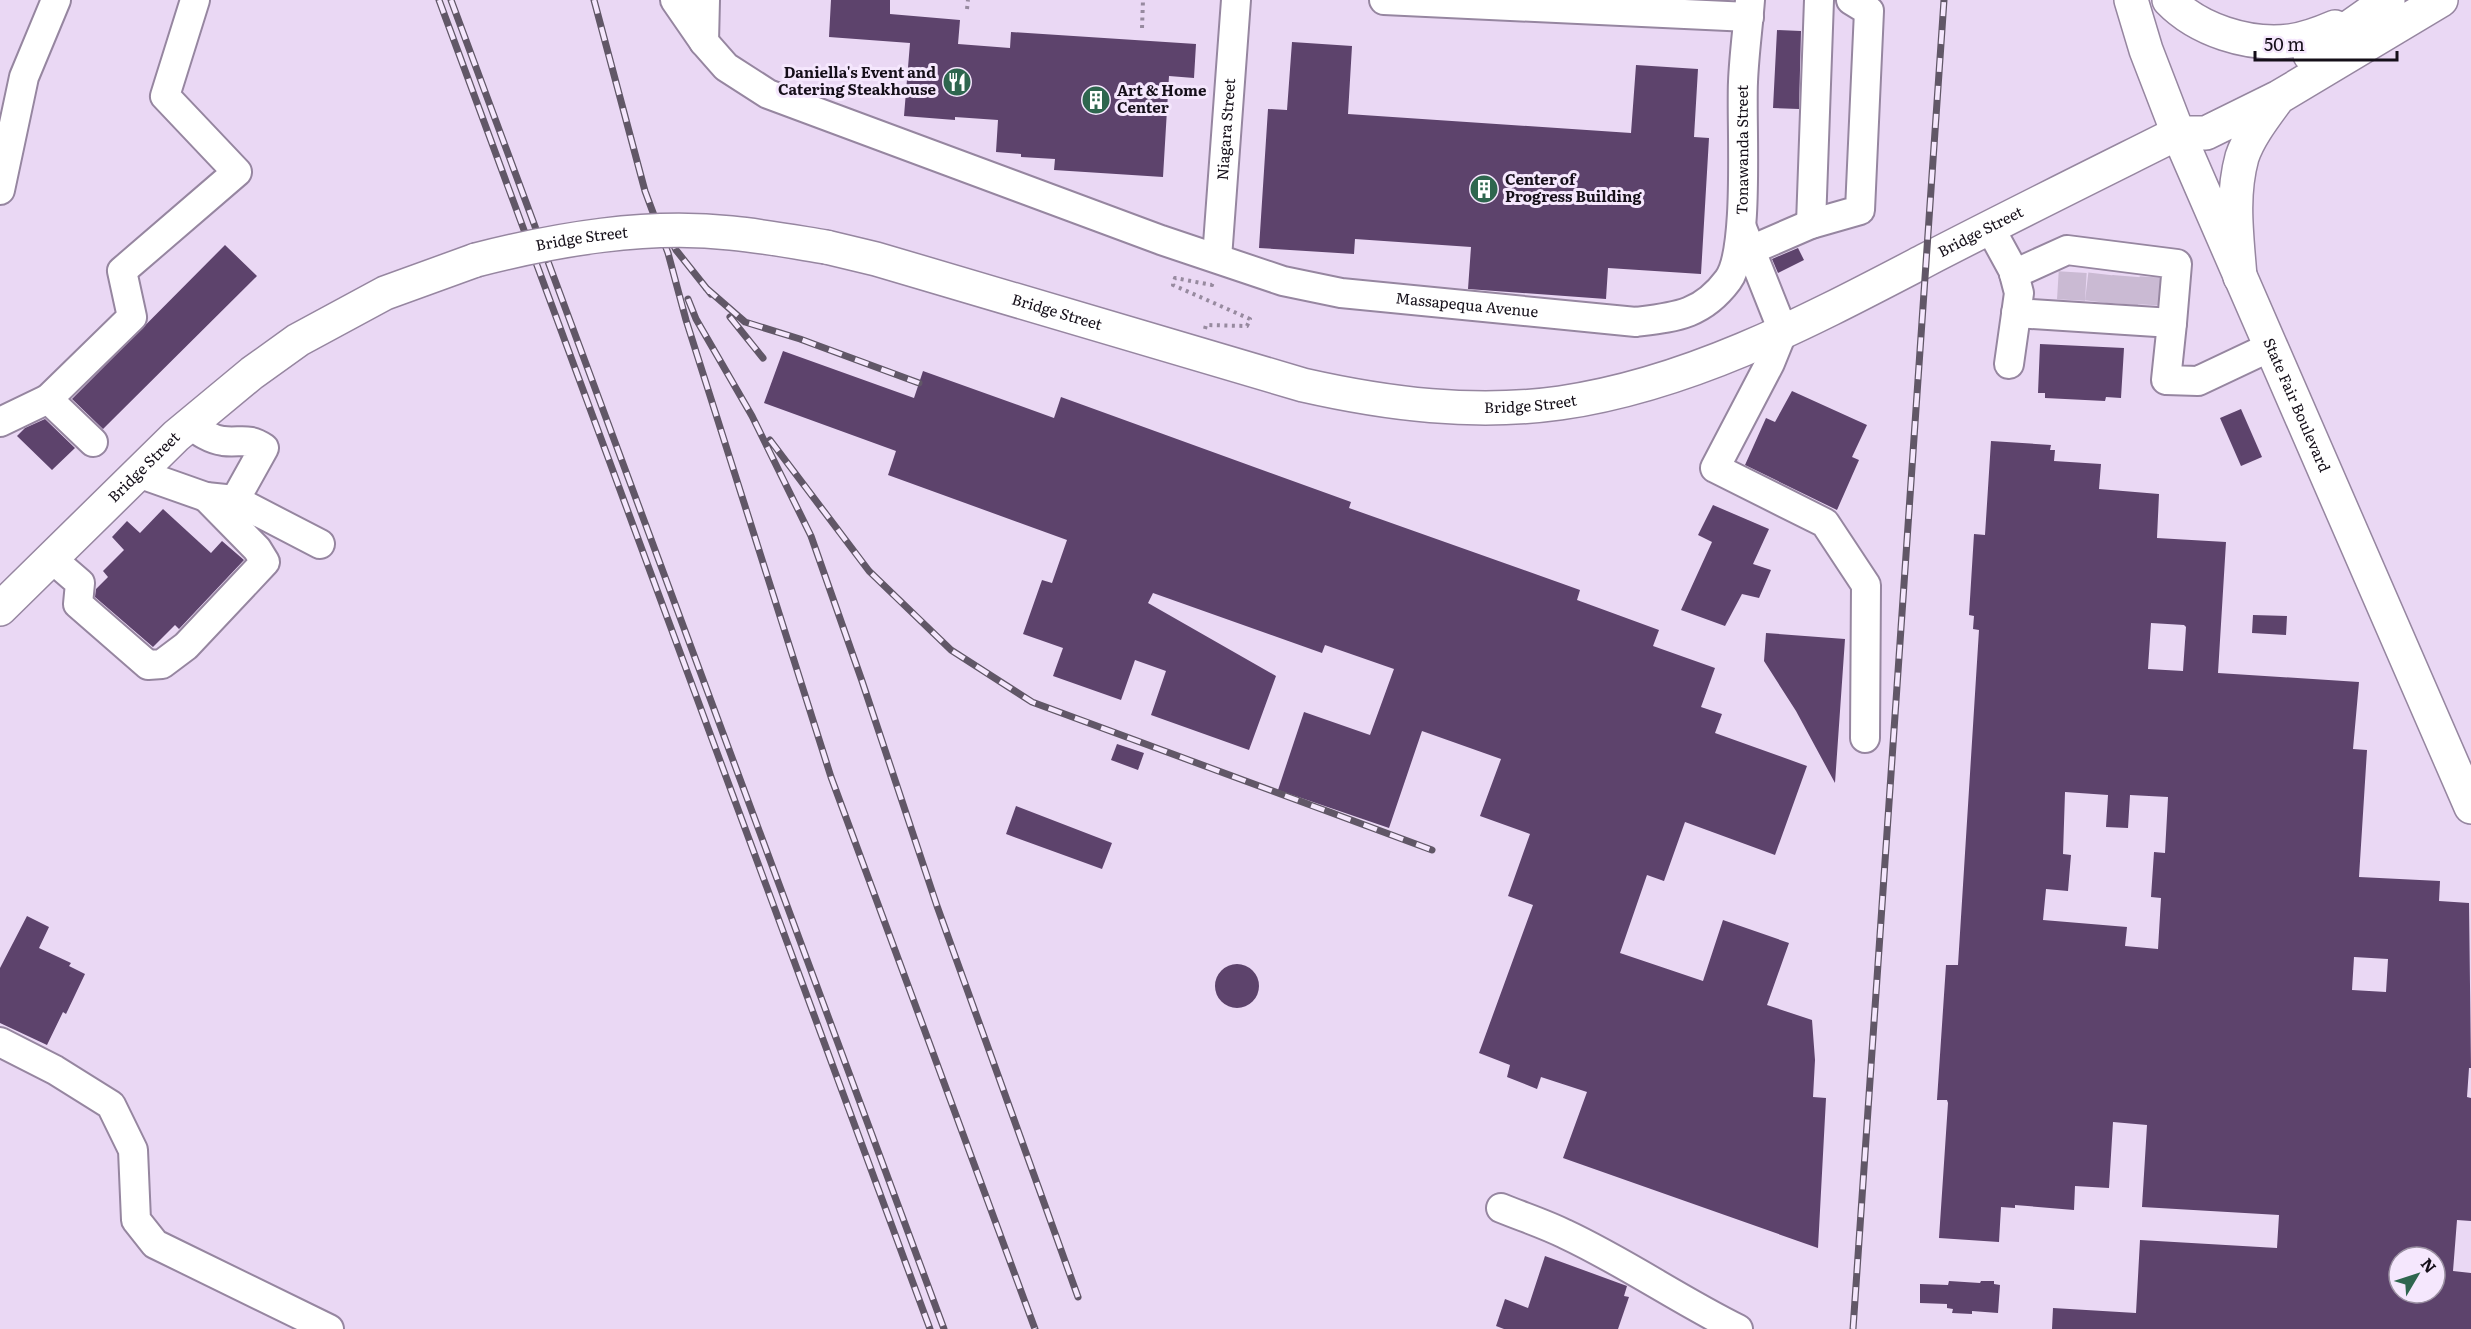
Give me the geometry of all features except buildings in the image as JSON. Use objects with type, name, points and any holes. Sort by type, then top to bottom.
[{"type":"main road","name":"State Fair Boulevard","points":[[2131,0],[2146,50],[2178,133],[2471,807]]},
{"type":"main road","points":[[2169,0],[2181,13],[2220,33],[2270,42],[2292,41],[2326,31],[2382,5]]},
{"type":"main road","points":[[2178,133],[2206,133],[2279,97],[2441,0]]},
{"type":"main road","points":[[2178,133],[2198,113],[2310,55],[2382,5]]},
{"type":"main road","points":[[2240,277],[2235,196],[2243,156],[2262,121],[2279,97]]},
{"type":"main road","name":"Bridge Street","points":[[0,609],[189,424],[252,373],[298,340],[385,293],[477,260],[530,246],[646,231],[730,232],[826,247],[876,259],[1303,385],[1360,398],[1464,407],[1504,407],[1560,403],[1643,387],[1727,357],[1860,296],[2178,133]]},
{"type":"lane","points":[[0,190],[24,77],[56,0]]},
{"type":"lane","points":[[0,422],[48,399],[132,317],[122,271],[237,172],[165,96],[195,0]]},
{"type":"lane","name":"Massapequa Avenue","points":[[675,0],[704,42],[726,67],[768,94],[1150,236],[1283,281],[1341,293],[1636,322],[1680,316],[1695,310],[1717,293]]},
{"type":"lane","points":[[704,42],[705,0]]},
{"type":"lane","name":"Niagara Street","points":[[1217,258],[1236,0]]},
{"type":"lane","points":[[1384,0],[1749,8]]},
{"type":"lane","points":[[1811,224],[1819,0]]},
{"type":"lane","points":[[1851,0],[1869,11],[1860,210],[1811,224],[1746,238],[1783,331],[1770,363],[1715,468],[1825,523],[1866,585],[1865,738]]},
{"type":"lane","name":"Tonawanda Street","points":[[1717,293],[1730,278],[1746,238],[1743,82],[1749,8]]},
{"type":"lane","points":[[1990,228],[2014,274],[2019,293],[2009,364]]},
{"type":"lane","points":[[2014,274],[2067,250],[2074,259],[2129,264],[2177,264],[2158,317],[2166,380],[2198,381],[2270,347]]},
{"type":"lane","points":[[2016,314],[2070,308],[2158,317]]},
{"type":"lane","points":[[48,399],[93,442]]},
{"type":"lane","points":[[189,424],[204,435],[223,441],[253,441],[264,448],[236,500]]},
{"type":"lane","points":[[138,473],[206,497],[236,500],[320,544]]},
{"type":"lane","points":[[51,558],[80,583],[78,604],[148,665],[162,664],[186,646],[265,562],[257,549],[206,497]]},
{"type":"lane","points":[[0,1042],[55,1070],[111,1105],[133,1150],[136,1220],[154,1244],[329,1329]]},
{"type":"lane","points":[[1502,1208],[1564,1233],[1737,1329]]},
{"type":"path","points":[[967,9],[968,0]]},
{"type":"path","points":[[1142,28],[1143,0]]},
{"type":"path","points":[[1201,355],[1206,325],[1247,326],[1250,319],[1173,285],[1175,278],[1212,285],[1217,258]]},
{"type":"tunnel","points":[[2071,300],[2073,267]]},
{"type":"tunnel","points":[[2099,302],[2103,268]]},
{"type":"tunnel","points":[[2124,304],[2127,270]]},
{"type":"tunnel","points":[[2152,305],[2154,272]]},
{"type":"railway","points":[[439,0],[930,1329]]},
{"type":"railway","points":[[451,0],[944,1329]]},
{"type":"railway","points":[[594,0],[645,191],[668,253],[686,320],[831,777],[1035,1329]]},
{"type":"railway","points":[[1853,1329],[1944,0]]},
{"type":"railway","points":[[669,236],[676,250],[711,294]]},
{"type":"railway","points":[[706,288],[745,322],[800,339],[919,383]]},
{"type":"railway","points":[[688,299],[696,319],[752,416],[811,536],[937,906],[1078,1297]]},
{"type":"railway","points":[[730,317],[763,358]]},
{"type":"railway","points":[[770,440],[869,571],[951,650],[1032,702],[1432,850]]},
{"type":"place","name":"Daniella's Event and Catering Steakhouse","points":[[957,82]]},
{"type":"place","name":"Art & Home Center","points":[[1096,100]]},
{"type":"place","name":"Center of Progress Building","points":[[1484,189]]}]
